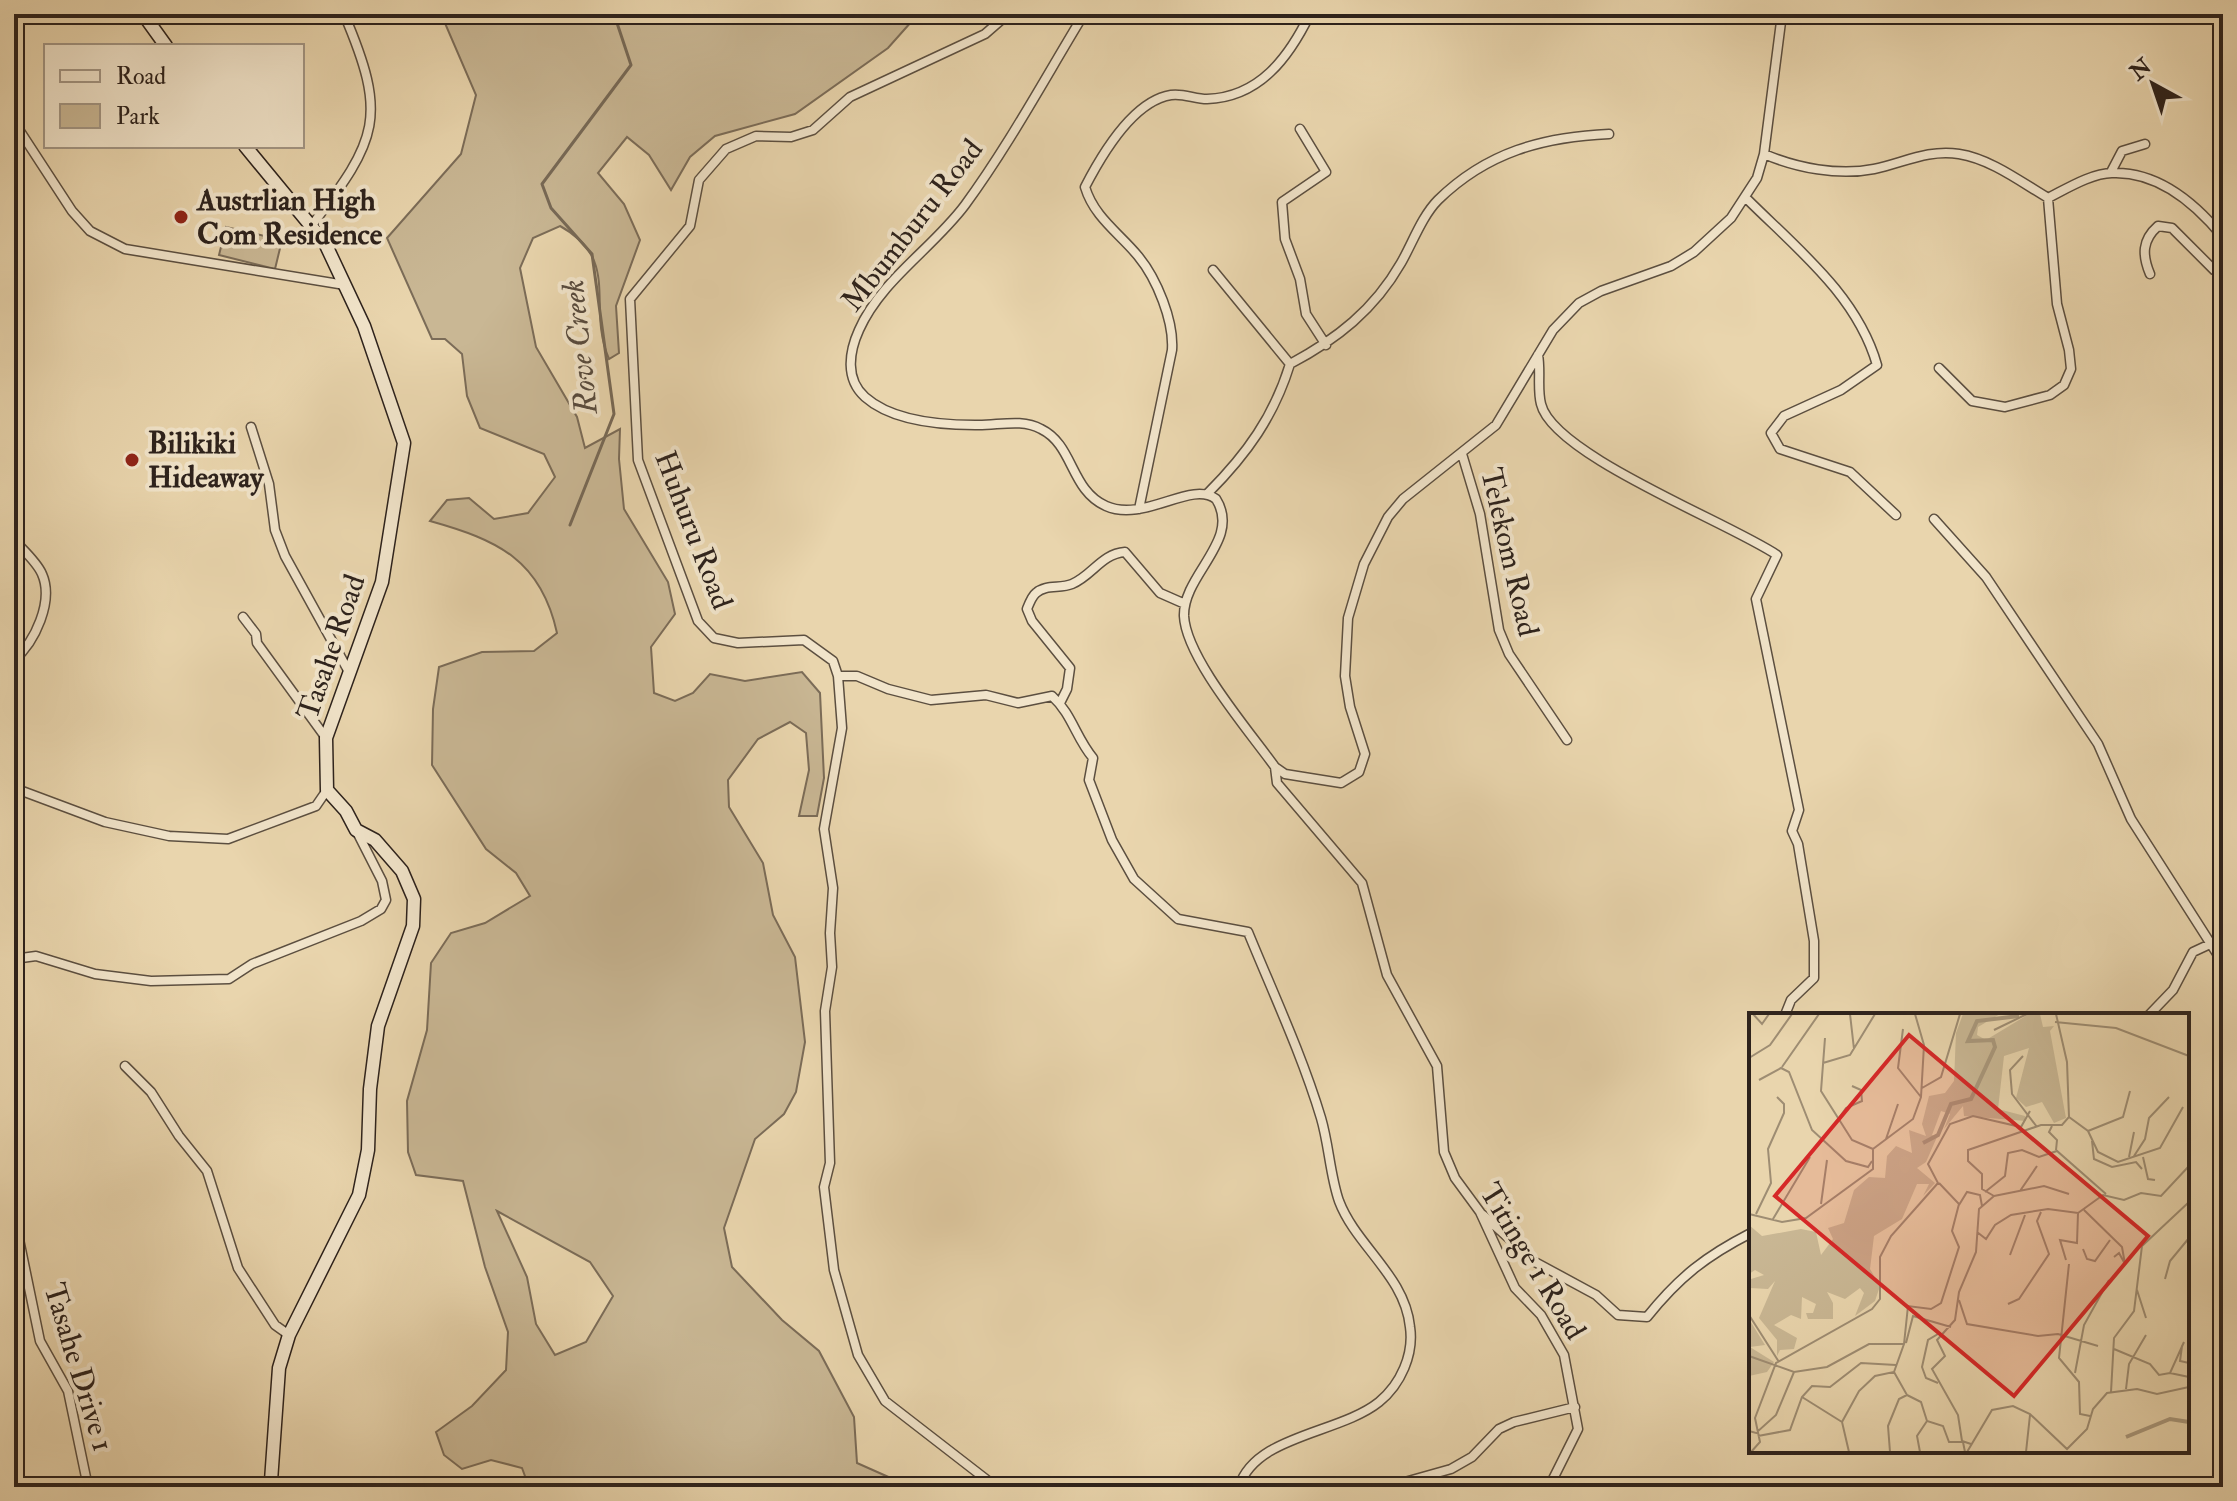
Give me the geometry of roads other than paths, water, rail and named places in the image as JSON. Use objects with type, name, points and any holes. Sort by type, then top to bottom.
[{"type":"street","points":[[143,14],[165,44]]},
{"type":"street","points":[[312,225],[352,173],[368,141],[372,111],[368,83],[344,14]]},
{"type":"street","name":"Huhuru Road","points":[[838,676],[833,661],[804,640],[738,643],[714,638],[698,621],[638,460],[630,299],[690,226],[699,180],[726,149],[756,136],[791,137],[813,130],[850,97],[985,34],[1008,14]]},
{"type":"street","name":"Mbumburu Road","points":[[1084,14],[964,206],[873,306],[859,329],[850,361],[857,387],[866,398],[902,414],[932,423],[1009,423],[1039,427],[1061,447],[1078,483],[1090,497],[1107,507],[1139,509],[1198,492],[1208,493]]},
{"type":"street","points":[[1139,509],[1172,350],[1172,329],[1156,286],[1140,258],[1099,215],[1085,187],[1120,135],[1146,107],[1170,95],[1218,98],[1262,80],[1288,55],[1310,14]]},
{"type":"street","points":[[1609,134],[1553,138],[1491,161],[1436,202],[1396,272],[1358,321],[1326,345],[1290,364],[1280,396],[1261,432],[1238,464],[1208,493],[1221,507],[1221,534],[1190,586],[1185,604],[1187,632],[1199,660],[1275,767],[1285,774],[1341,783],[1364,764],[1365,754],[1350,707],[1344,643],[1354,589],[1388,517],[1412,492],[1496,425],[1565,315],[1601,291],[1671,266],[1694,252],[1716,235],[1746,198],[1764,154],[1782,14]]},
{"type":"street","points":[[14,122],[72,211],[90,231],[125,249],[347,285]]},
{"type":"street","points":[[1300,129],[1326,172],[1282,202],[1285,239],[1300,279],[1306,314],[1326,345]]},
{"type":"street","points":[[2111,172],[2122,151],[2145,144]]},
{"type":"street","name":"Tasahe Road","points":[[247,148],[312,225],[347,285],[386,385],[404,443],[382,582],[326,738],[327,790]]},
{"type":"street","points":[[1764,154],[1788,164],[1825,170],[1873,169],[1919,155],[1959,154],[1998,168],[2048,198]]},
{"type":"street","points":[[2048,198],[2111,172],[2144,177],[2175,192],[2205,215],[2223,237]]},
{"type":"street","points":[[1746,198],[1830,282],[1868,334],[1877,365],[1841,390],[1784,416],[1771,433],[1780,449],[1850,472],[1896,515]]},
{"type":"street","points":[[1939,368],[1972,401],[2005,407],[2050,395],[2064,385],[2071,369],[2057,304],[2048,198]]},
{"type":"street","points":[[2150,274],[2143,250],[2149,234],[2158,226],[2172,228],[2223,274]]},
{"type":"street","points":[[1213,270],[1290,364]]},
{"type":"street","points":[[1538,355],[1541,406],[1557,429],[1590,454],[1777,555],[1756,599],[1799,810],[1792,831],[1798,844],[1814,941],[1814,978],[1791,1000],[1786,1013]]},
{"type":"street","points":[[251,427],[269,484],[275,530],[285,556],[350,673]]},
{"type":"street","name":"Telekom Road","points":[[1462,454],[1480,514],[1499,630],[1509,654],[1567,740]]},
{"type":"street","points":[[1934,519],[1986,577],[2098,744],[2131,819],[2223,963]]},
{"type":"street","points":[[14,540],[42,574],[46,593],[37,630],[14,660]]},
{"type":"street","points":[[1060,703],[1067,689],[1070,668],[1032,621],[1027,609],[1034,594],[1045,587],[1073,583],[1099,561],[1114,553],[1125,552],[1137,562],[1160,593],[1185,604]]},
{"type":"street","points":[[243,617],[256,634],[257,643],[326,738]]},
{"type":"street","points":[[996,1487],[885,1401],[858,1355],[834,1270],[824,1187],[830,1163],[825,1011],[832,967],[830,933],[833,888],[824,829],[842,728],[838,676],[857,676],[888,689],[931,700],[986,695],[1018,703],[1052,696],[1068,710],[1079,741],[1093,758],[1089,780],[1112,840],[1134,879],[1178,919],[1248,932],[1322,1119],[1340,1203],[1401,1295],[1410,1326],[1409,1355],[1398,1382],[1380,1402],[1346,1422],[1261,1456],[1244,1472],[1239,1487]]},
{"type":"street","name":"Titinge 1 Road","points":[[1275,767],[1277,783],[1362,883],[1387,975],[1437,1066],[1444,1152],[1455,1178],[1480,1212],[1515,1288],[1541,1315],[1564,1355],[1578,1429],[1548,1484]]},
{"type":"street","points":[[14,788],[105,822],[169,836],[228,839],[316,806],[327,790],[346,811],[382,881],[386,900],[381,909],[361,921],[252,964],[229,979],[151,981],[95,974],[36,956],[14,959]]},
{"type":"street","points":[[267,1487],[271,1481],[279,1368],[289,1335],[359,1195],[368,1150],[370,1089],[378,1026],[413,926],[414,899],[402,871],[375,840],[356,830]]},
{"type":"street","points":[[2151,1013],[2173,990],[2193,952],[2223,938]]},
{"type":"street","points":[[125,1066],[151,1092],[179,1136],[207,1171],[238,1268],[275,1325],[289,1335]]},
{"type":"street","points":[[1480,1212],[1535,1262],[1596,1295],[1618,1315],[1647,1317],[1677,1282],[1710,1254],[1749,1234]]},
{"type":"street","name":"Tasahe Drive 1","points":[[14,1215],[40,1341],[68,1391],[88,1487]]},
{"type":"street","points":[[1387,1487],[1451,1469],[1472,1457],[1499,1429],[1514,1422],[1575,1407]]},
{"type":"waterway","name":"Rove Creek","points":[[570,525],[614,414],[592,254],[551,208],[542,184],[631,65],[614,14]]},
{"type":"place","name":"Austrlian High Com Residence","points":[[181,217]]},
{"type":"place","name":"Bilikiki Hideaway","points":[[132,460]]}]
